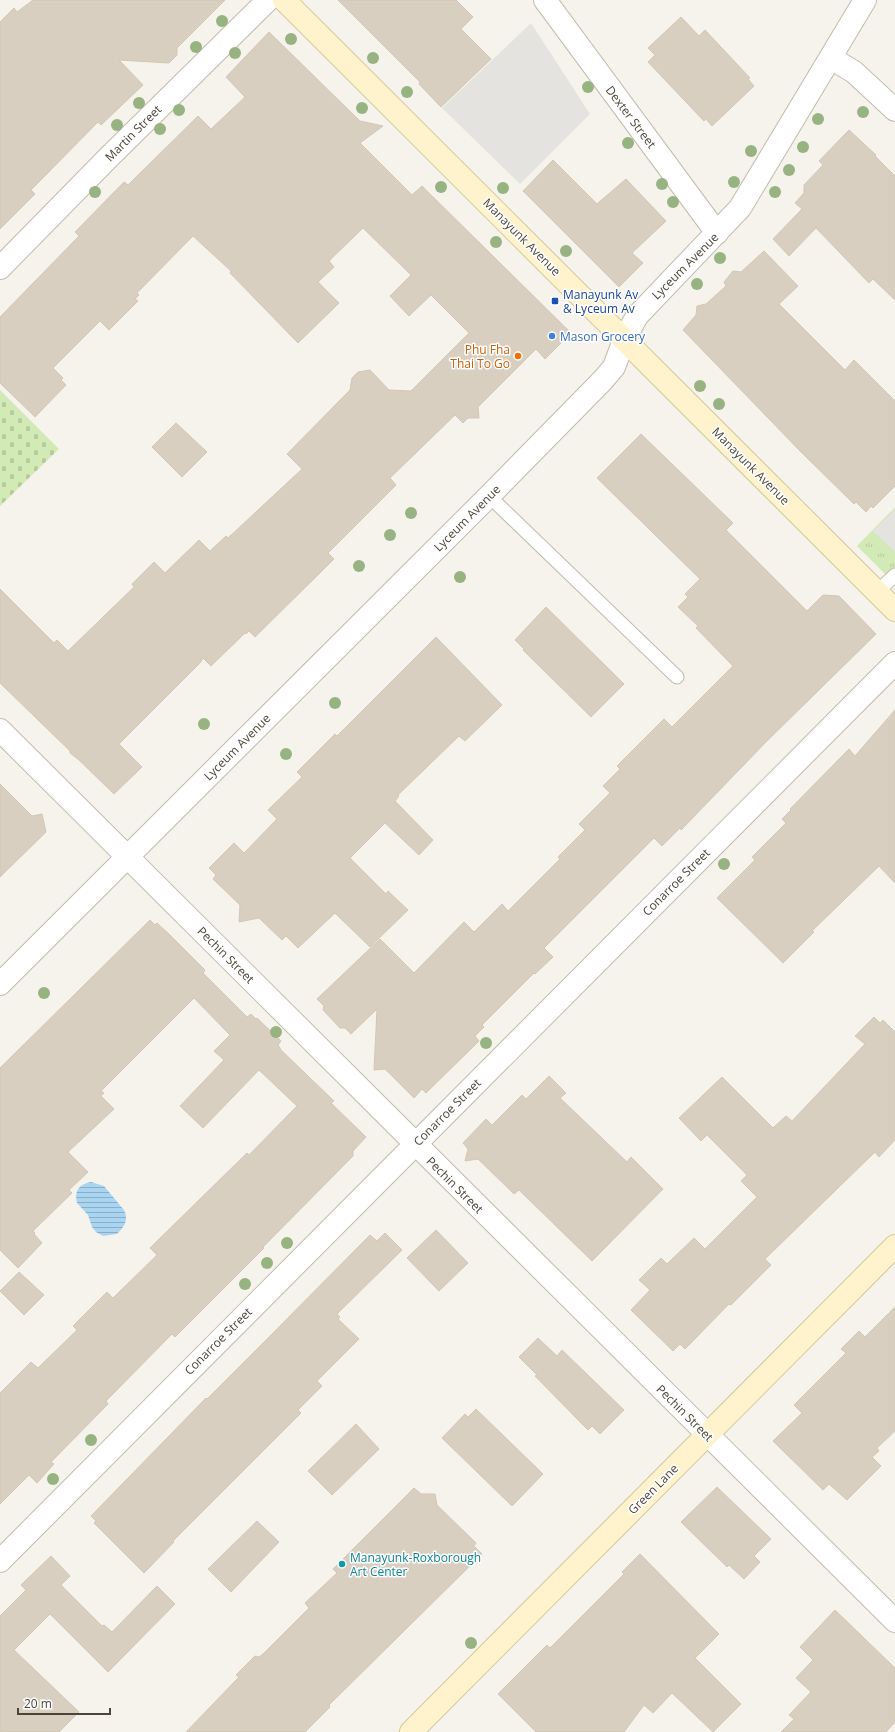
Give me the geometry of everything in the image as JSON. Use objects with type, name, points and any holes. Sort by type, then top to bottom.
[{"type":"street","name":"Martin Street","points":[[0,268],[107,159],[268,0]]},
{"type":"street","name":"Manayunk Avenue","points":[[284,0],[895,610]]},
{"type":"street","name":"Dexter Street","points":[[545,0],[717,233]]},
{"type":"street","name":"Lyceum Avenue","points":[[0,984],[489,496],[603,380],[614,367],[633,321],[740,208],[865,0]]},
{"type":"street","points":[[831,58],[854,72],[895,110]]},
{"type":"street","name":"Conarroe Street","points":[[0,1561],[895,663]]},
{"type":"street","name":"Pechin Street","points":[[0,730],[895,1621]]},
{"type":"street","name":"Green Lane","points":[[411,1732],[895,1246]]},
{"type":"lane","points":[[489,496],[677,677]]},
{"type":"lane","points":[[878,592],[895,575]]},
{"type":"green space","points":[[0,390],[59,449],[0,506]]},
{"type":"green space","points":[[895,507],[895,584],[857,546]]},
{"type":"shaded area","points":[[531,23],[590,114],[520,184],[442,108]]},
{"type":"shaded area","points":[[895,509],[895,552],[873,531]]},
{"type":"water","points":[[91,1182],[104,1186],[124,1210],[126,1220],[122,1229],[117,1234],[103,1236],[96,1232],[92,1227],[88,1215],[77,1203],[76,1195],[78,1189],[83,1184]]},
{"type":"building","points":[[33,0],[225,0],[177,48],[177,55],[169,63],[119,60],[143,85],[101,125],[98,122],[31,190],[35,194],[0,229],[0,22],[14,8],[17,12]]},
{"type":"building","points":[[338,0],[456,0],[473,17],[461,29],[491,59],[441,107],[419,84],[420,82]]},
{"type":"building","points":[[681,17],[699,36],[705,30],[750,78],[748,79],[754,86],[712,126],[706,119],[704,121],[648,62],[655,55],[648,48]]},
{"type":"building","points":[[269,32],[360,121],[383,126],[360,143],[412,195],[422,186],[571,333],[545,359],[536,349],[478,407],[479,418],[468,418],[463,423],[455,415],[390,478],[396,485],[328,553],[334,559],[255,637],[249,631],[246,634],[245,633],[211,666],[203,658],[200,663],[119,744],[142,767],[114,794],[70,753],[70,751],[0,683],[0,589],[54,643],[57,640],[68,651],[134,587],[132,584],[154,562],[165,573],[199,540],[210,551],[226,536],[228,538],[302,469],[287,454],[350,390],[352,378],[358,372],[370,370],[389,390],[411,391],[469,333],[431,295],[409,316],[390,296],[411,275],[363,228],[329,261],[334,267],[318,282],[339,303],[298,343],[230,273],[231,271],[193,236],[137,293],[139,295],[135,299],[138,301],[109,330],[100,321],[53,368],[63,378],[61,380],[66,385],[35,417],[0,383],[0,317],[79,236],[75,232],[124,182],[128,185],[198,116],[211,129],[245,97],[226,77]]},
{"type":"building","points":[[849,130],[876,155],[875,156],[895,176],[895,300],[873,279],[869,283],[816,228],[789,256],[773,239],[802,209],[795,203],[804,193],[804,185],[823,165],[819,161]]},
{"type":"building","points":[[553,160],[597,204],[626,179],[666,221],[632,253],[643,263],[619,287],[523,191]]},
{"type":"building","points":[[764,251],[798,286],[779,304],[845,370],[854,360],[895,401],[895,486],[873,508],[871,506],[866,512],[856,502],[854,504],[800,451],[683,330],[696,315],[697,306],[706,304],[726,286],[724,282],[733,271],[741,272]]},
{"type":"building","points":[[176,423],[207,452],[182,477],[152,447]]},
{"type":"building","points":[[641,434],[733,523],[726,530],[807,611],[823,595],[839,596],[876,634],[766,742],[681,830],[680,828],[662,846],[654,838],[544,948],[553,957],[535,974],[534,973],[482,1025],[484,1027],[475,1036],[479,1041],[426,1093],[422,1089],[414,1098],[385,1069],[374,1070],[377,1009],[351,1034],[345,1028],[340,1028],[323,1010],[324,1006],[317,999],[380,939],[414,973],[464,922],[474,932],[502,904],[508,911],[560,859],[558,857],[585,830],[579,824],[610,793],[603,786],[620,769],[617,766],[664,719],[672,727],[733,666],[696,628],[698,626],[678,607],[688,597],[685,594],[700,579],[597,478]]},
{"type":"building","points":[[546,607],[624,684],[591,717],[523,650],[524,649],[515,640]]},
{"type":"building","points":[[436,637],[502,705],[465,741],[459,736],[398,795],[399,796],[395,801],[433,840],[419,855],[385,823],[350,858],[386,894],[388,891],[408,910],[370,947],[335,913],[298,948],[286,936],[282,940],[259,918],[239,922],[240,905],[213,879],[216,875],[209,868],[234,843],[244,853],[277,819],[268,810],[302,777],[297,772],[335,734],[337,736]]},
{"type":"building","points":[[895,710],[895,883],[879,866],[812,931],[814,932],[783,963],[717,898],[755,860],[752,857],[786,823],[782,819],[791,810],[790,809],[849,749],[855,756]]},
{"type":"building","points":[[0,784],[32,816],[42,814],[46,832],[0,877]]},
{"type":"building","points":[[150,920],[155,925],[157,923],[205,970],[203,973],[247,1017],[251,1014],[256,1019],[257,1018],[281,1041],[278,1045],[281,1050],[334,1101],[331,1103],[366,1137],[353,1151],[353,1156],[263,1247],[264,1248],[175,1337],[172,1334],[106,1401],[108,1404],[51,1462],[54,1464],[37,1483],[29,1475],[0,1504],[0,1393],[31,1362],[38,1368],[77,1330],[73,1326],[107,1292],[113,1298],[157,1255],[150,1248],[247,1153],[249,1155],[297,1106],[259,1070],[203,1128],[180,1106],[224,1060],[214,1051],[230,1035],[194,998],[101,1091],[104,1093],[101,1096],[114,1109],[68,1152],[88,1172],[69,1190],[72,1193],[33,1231],[42,1243],[18,1268],[0,1250],[0,1068]]},
{"type":"building","points":[[874,1017],[880,1023],[883,1020],[895,1032],[895,1140],[879,1157],[875,1152],[765,1259],[771,1265],[731,1305],[729,1304],[685,1349],[680,1344],[673,1351],[631,1310],[650,1290],[639,1280],[661,1258],[667,1264],[694,1238],[705,1249],[757,1197],[741,1181],[747,1175],[707,1135],[701,1141],[679,1118],[722,1077],[773,1128],[786,1116],[792,1121],[865,1044],[855,1036]]},
{"type":"building","points":[[549,1076],[566,1093],[560,1098],[627,1162],[631,1157],[663,1189],[592,1261],[519,1190],[514,1194],[478,1159],[465,1161],[468,1149],[463,1143],[486,1119],[492,1125],[522,1095],[526,1099]]},
{"type":"building","points":[[436,1230],[468,1263],[439,1291],[407,1258]]},
{"type":"building","points":[[385,1233],[402,1250],[337,1314],[340,1317],[338,1319],[359,1339],[317,1381],[322,1386],[298,1410],[301,1413],[173,1541],[174,1542],[144,1573],[94,1523],[96,1521],[91,1516],[206,1398],[207,1399],[370,1235],[377,1241]]},
{"type":"building","points":[[19,1272],[44,1295],[24,1315],[0,1291]]},
{"type":"building","points":[[895,1307],[895,1431],[877,1448],[879,1451],[872,1457],[881,1466],[847,1500],[829,1484],[823,1490],[773,1441],[802,1413],[794,1405],[846,1353],[841,1349],[859,1331],[865,1337]]},
{"type":"building","points":[[538,1338],[557,1356],[562,1350],[624,1410],[600,1434],[592,1426],[588,1430],[535,1376],[537,1375],[519,1357]]},
{"type":"building","points":[[476,1409],[543,1474],[512,1506],[442,1438],[465,1414],[468,1417]]},
{"type":"building","points":[[356,1424],[379,1449],[332,1495],[308,1471]]},
{"type":"building","points":[[717,1487],[771,1539],[754,1556],[760,1562],[744,1579],[729,1565],[727,1567],[681,1522]]},
{"type":"building","points":[[414,1488],[421,1494],[435,1494],[437,1505],[476,1543],[474,1546],[482,1554],[329,1705],[330,1707],[305,1732],[186,1732],[239,1677],[236,1675],[255,1656],[259,1657],[263,1654],[309,1608],[305,1603],[337,1573],[333,1569]]},
{"type":"building","points":[[257,1521],[279,1542],[231,1592],[208,1569]]},
{"type":"building","points":[[640,1554],[719,1634],[695,1658],[741,1704],[713,1732],[672,1693],[653,1713],[644,1705],[624,1732],[536,1732],[498,1694],[547,1645],[550,1648],[624,1574],[622,1572]]},
{"type":"building","points":[[51,1556],[70,1576],[61,1585],[102,1626],[104,1625],[112,1632],[157,1586],[175,1604],[108,1672],[50,1614],[14,1650],[79,1712],[59,1732],[0,1732],[0,1616],[26,1590],[21,1585]]},
{"type":"building","points":[[835,1610],[895,1668],[895,1722],[886,1732],[781,1732],[794,1719],[789,1715],[811,1692],[796,1678],[813,1660],[800,1647]]},
{"type":"place","name":"Manayunk Av & Lyceum Av","points":[[555,301]]},
{"type":"place","name":"Mason Grocery","points":[[552,336]]},
{"type":"place","name":"Phu Fha Thai To Go","points":[[518,356]]},
{"type":"place","name":"Manayunk-Roxborough Art Center","points":[[342,1564]]}]
